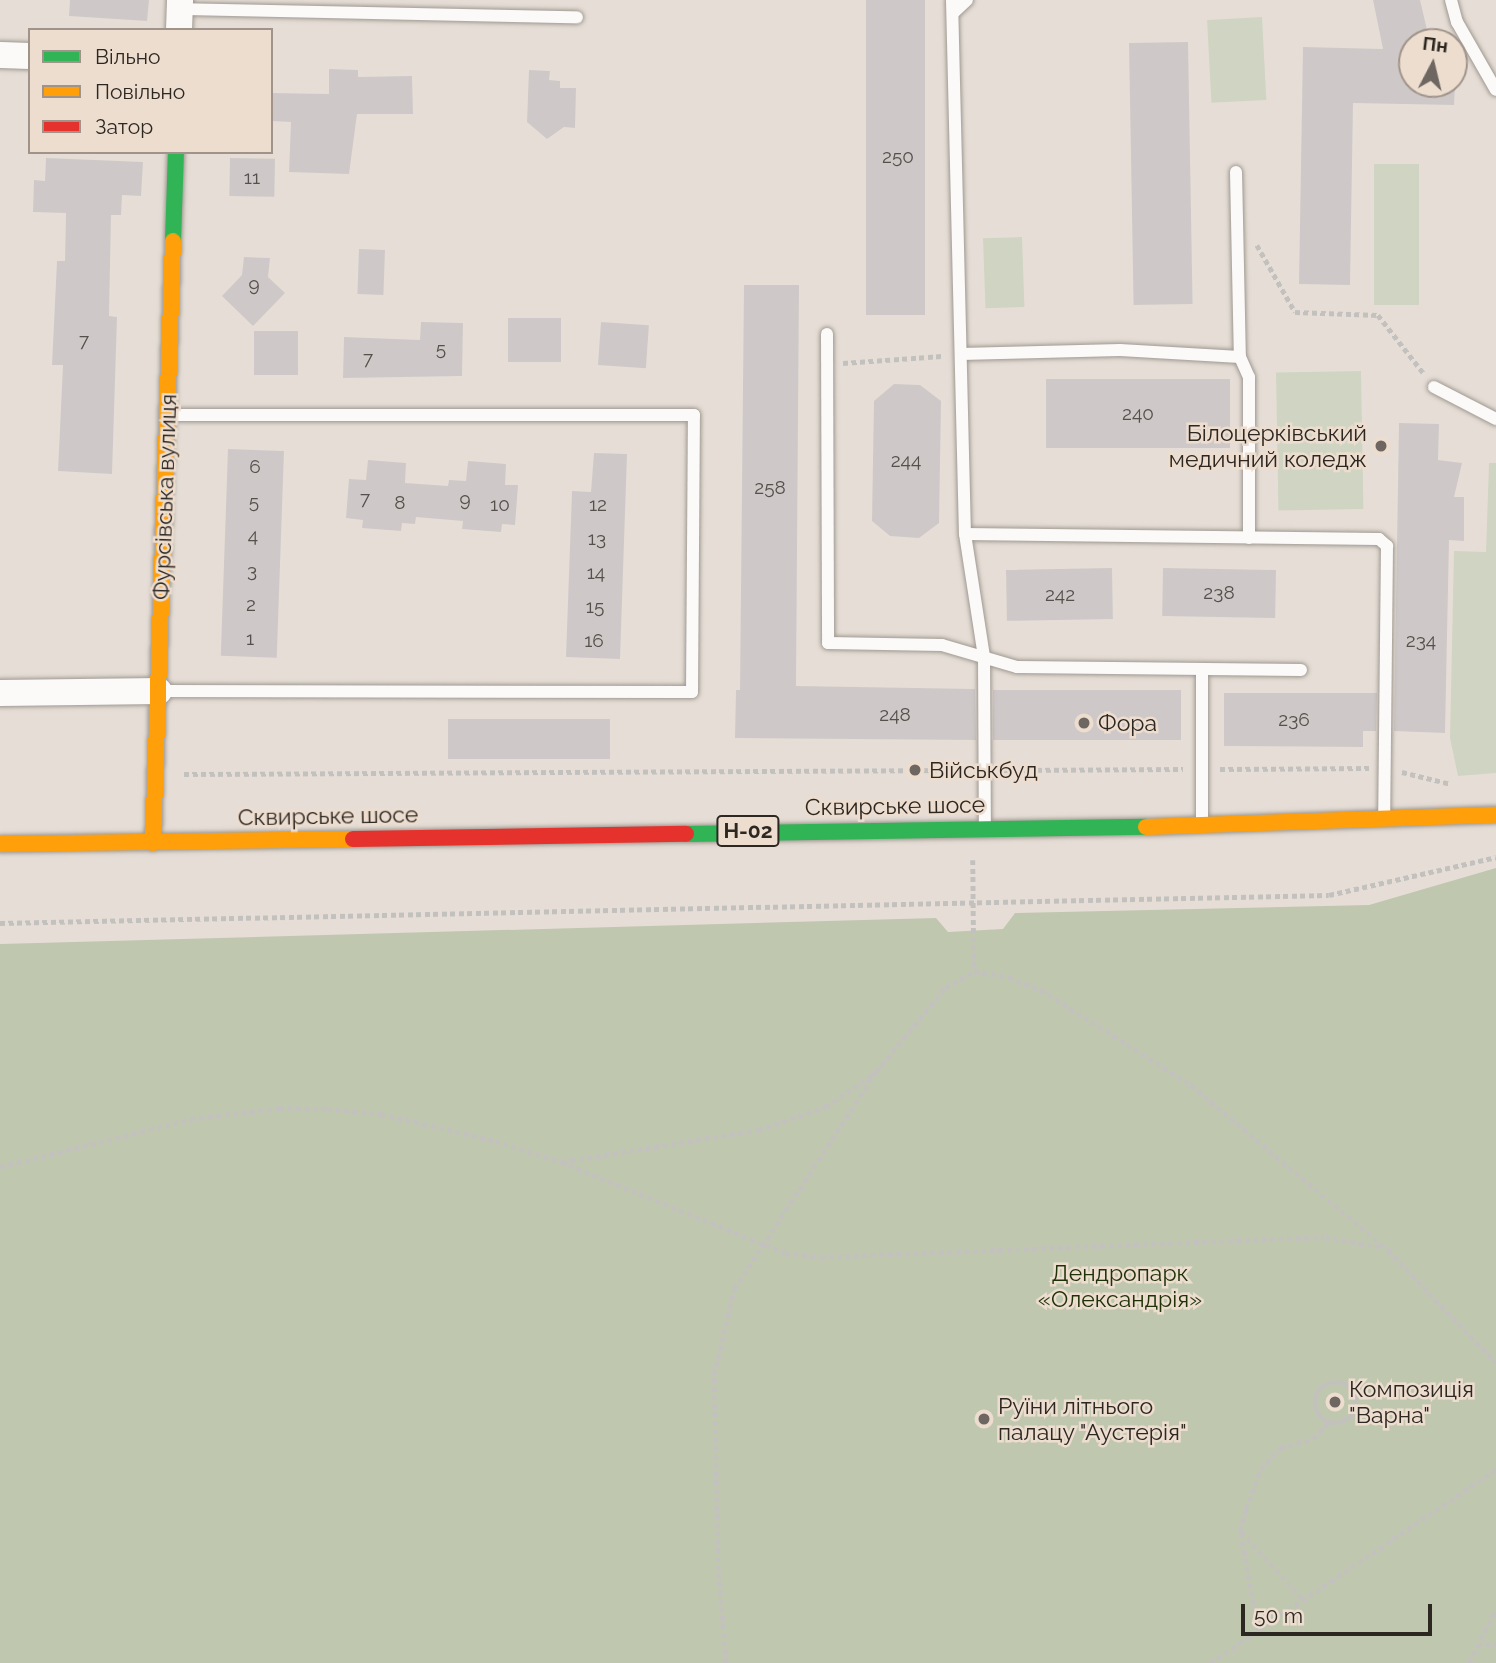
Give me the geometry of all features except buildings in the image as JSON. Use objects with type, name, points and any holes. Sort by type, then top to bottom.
[{"type":"main road","name":"Фурсівська вулиця","points":[[153,842],[176,154]]},
{"type":"main road","name":"Сквирське шосе","points":[[0,844],[1202,825],[1384,821],[1496,814]]},
{"type":"street","points":[[0,55],[28,56]]},
{"type":"street","points":[[0,693],[159,691]]},
{"type":"lane","points":[[967,0],[953,7],[965,534],[984,657],[985,827]]},
{"type":"lane","points":[[1451,0],[1457,22],[1496,90]]},
{"type":"lane","points":[[180,13],[577,17]]},
{"type":"lane","points":[[1236,172],[1240,357],[1249,377],[1249,538]]},
{"type":"lane","points":[[827,334],[828,643],[942,645],[1017,667],[1301,670]]},
{"type":"lane","points":[[961,354],[1120,349],[1240,357]]},
{"type":"lane","points":[[1434,387],[1496,419]]},
{"type":"lane","points":[[159,691],[692,692],[694,415],[167,415]]},
{"type":"lane","points":[[965,534],[1379,539],[1387,546],[1384,821]]},
{"type":"lane","points":[[1202,669],[1202,825]]},
{"type":"path","points":[[1255,242],[1295,312],[1378,315],[1434,387]]},
{"type":"path","points":[[828,364],[961,354]]},
{"type":"path","points":[[155,774],[1383,768],[1464,783]]},
{"type":"path","points":[[0,923],[1329,895],[1496,857]]},
{"type":"path","points":[[973,859],[974,971]]},
{"type":"path","points":[[726,1663],[718,1570],[714,1375],[734,1289],[760,1244],[876,1072],[945,988],[974,971],[1009,977],[1041,990],[1191,1086],[1388,1250],[1496,1363]]},
{"type":"path","points":[[561,1162],[758,1130],[826,1107],[876,1072]]},
{"type":"path","points":[[0,1167],[191,1119],[279,1108],[381,1114],[561,1162],[785,1254],[820,1257],[1325,1237],[1388,1250]]},
{"type":"path","points":[[1327,1384],[1347,1385],[1356,1395],[1356,1409],[1342,1423],[1328,1423],[1315,1408],[1317,1394],[1327,1384]]},
{"type":"path","points":[[1258,1630],[1240,1531],[1261,1469],[1280,1448],[1322,1434],[1328,1423]]},
{"type":"path","points":[[1210,1663],[1496,1469]]},
{"type":"path","points":[[1240,1531],[1303,1599]]},
{"type":"path","points":[[1469,1663],[1496,1609]]},
{"type":"path","points":[[1477,1645],[1496,1644]]},
{"type":"green space","points":[[1262,17],[1266,100],[1211,103],[1207,20]]},
{"type":"green space","points":[[1374,164],[1419,164],[1419,305],[1374,305]]},
{"type":"green space","points":[[1022,237],[1024,307],[985,308],[983,238]]},
{"type":"green space","points":[[1361,371],[1363,509],[1278,510],[1276,372]]},
{"type":"green space","points":[[1489,463],[1496,463],[1496,773],[1458,776],[1450,738],[1454,551],[1486,552]]},
{"type":"green space","name":"Дендропарк «Олександрія»","points":[[1496,868],[1496,1663],[0,1663],[0,944],[936,918],[948,932],[1003,929],[1015,913],[1369,905]]},
{"type":"traffic: fast","points":[[173,241],[176,154]]},
{"type":"traffic: fast","points":[[686,834],[1146,827]]},
{"type":"traffic: slow","points":[[153,843],[173,241]]},
{"type":"traffic: slow","points":[[1146,827],[1496,815]]},
{"type":"traffic: slow","points":[[0,844],[353,839]]},
{"type":"traffic: jam","points":[[353,839],[686,834]]},
{"type":"place","name":"Білоцерківський медичний коледж","points":[[1381,446]]},
{"type":"place","name":"Фора","points":[[1084,723]]},
{"type":"place","name":"Військбуд","points":[[915,770]]},
{"type":"place","name":"Композиція \"Варна\"","points":[[1335,1402]]},
{"type":"place","name":"Руїни літнього палацу \"Аустерія\"","points":[[984,1419]]}]
